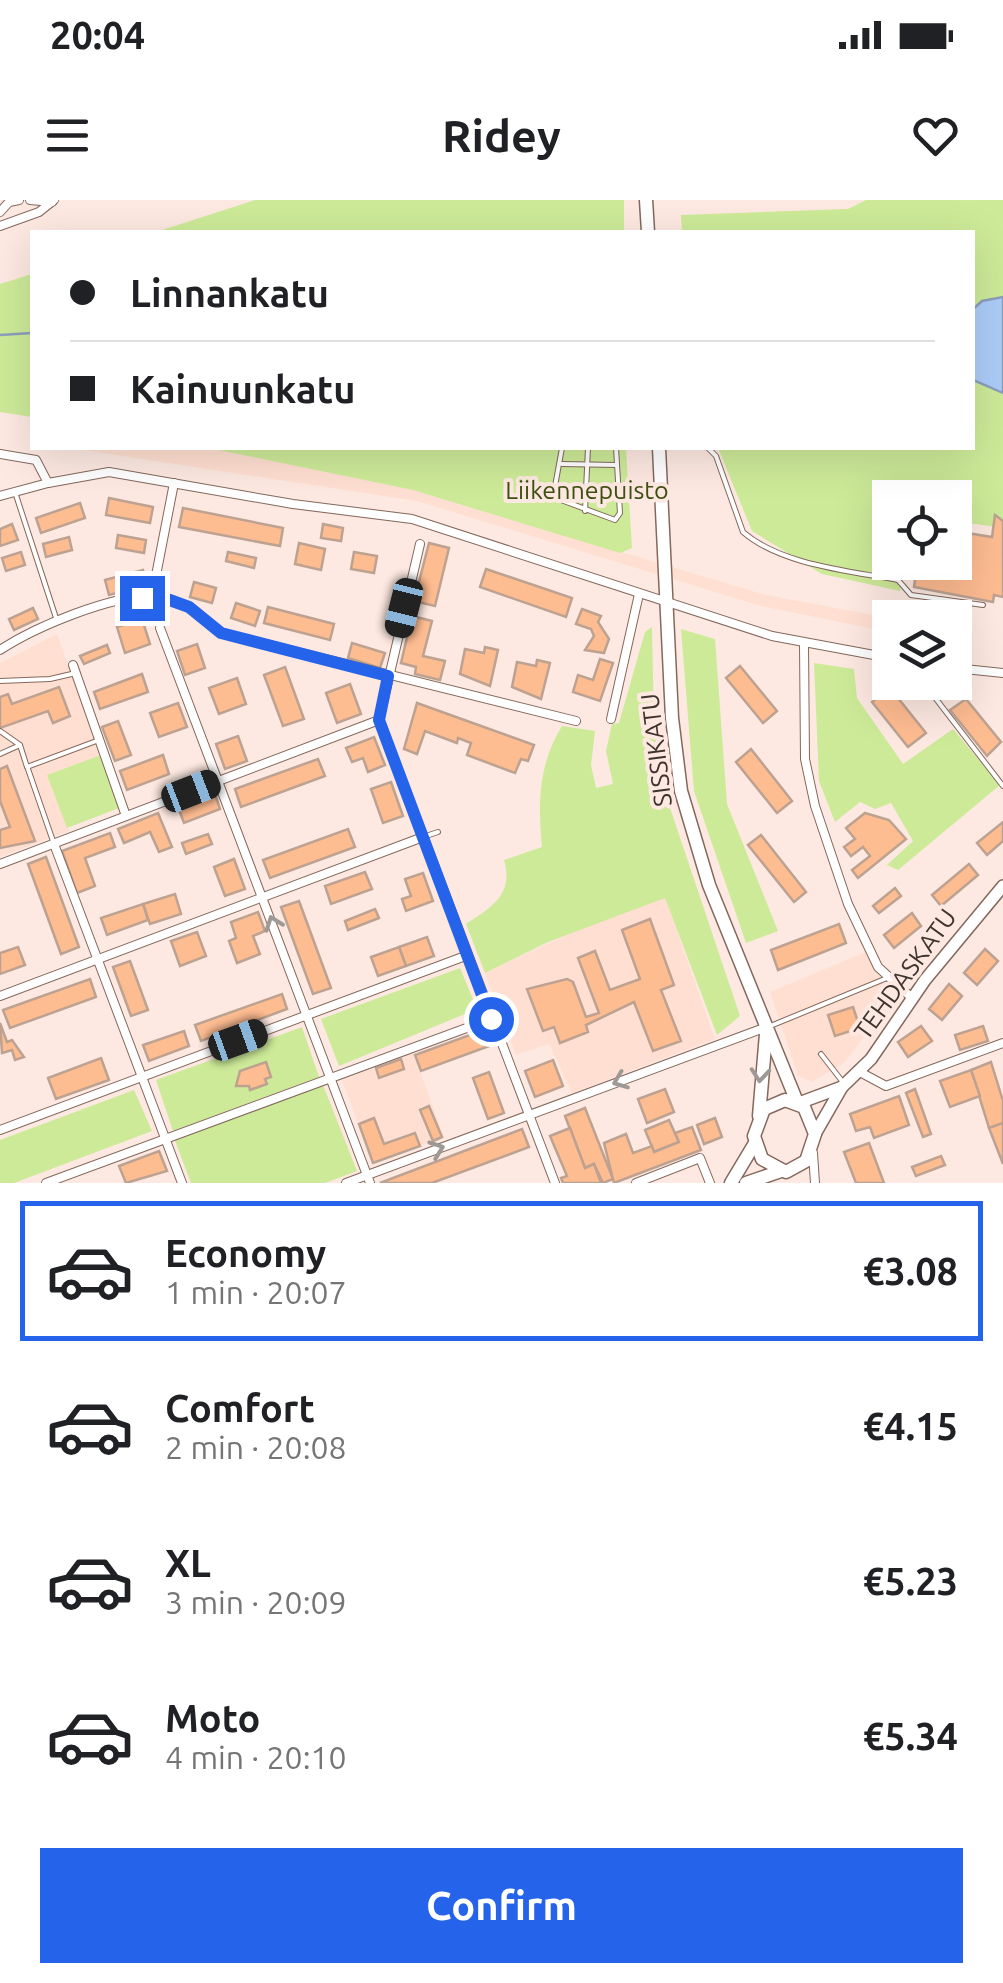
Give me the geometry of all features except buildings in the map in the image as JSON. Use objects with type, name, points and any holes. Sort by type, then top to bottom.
[{"type":"main road","points":[[646,200],[648,230]]},
{"type":"main road","name":"SISSIKATU","points":[[659,450],[674,756],[680,792],[704,870],[765,1031],[798,1103]]},
{"type":"main road","name":"SISSIKATU","points":[[759,1118],[765,1031]]},
{"type":"main road","points":[[731,1183],[755,1143],[759,1118],[774,1102],[798,1103],[808,1112],[815,1134],[813,1150],[801,1166],[787,1175],[746,1183]]},
{"type":"main road","points":[[755,1143],[762,1158],[787,1175]]},
{"type":"street","points":[[0,221],[9,202],[20,200]]},
{"type":"street","points":[[30,200],[53,201]]},
{"type":"street","points":[[0,221],[53,201]]},
{"type":"street","points":[[0,454],[36,460],[48,484]]},
{"type":"street","points":[[0,496],[109,472],[422,521],[666,604],[804,644],[872,655]]},
{"type":"street","points":[[152,596],[174,483]]},
{"type":"street","points":[[420,544],[379,720],[555,1183]]},
{"type":"street","points":[[610,719],[639,594]]},
{"type":"street","points":[[0,650],[57,621],[152,596],[189,607],[221,633],[576,721]]},
{"type":"street","points":[[160,628],[369,1179]]},
{"type":"street","points":[[804,644],[805,759],[815,806],[848,904],[886,978],[912,998]]},
{"type":"street","points":[[74,669],[126,816]]},
{"type":"street","points":[[972,670],[1003,673]]},
{"type":"street","points":[[0,864],[379,720]]},
{"type":"street","points":[[0,996],[423,837]]},
{"type":"street","points":[[54,844],[182,1183]]},
{"type":"street","name":"TEHDASKATU","points":[[815,1134],[844,1086],[893,1030],[912,998],[1003,886]]},
{"type":"street","points":[[0,1130],[468,956]]},
{"type":"street","points":[[46,1183],[491,1019]]},
{"type":"street","points":[[346,1183],[369,1179],[712,1046],[765,1031]]},
{"type":"street","points":[[858,1072],[886,1086],[1003,1043]]},
{"type":"street","name":"TEHDASKATU","points":[[798,1103],[844,1086]]},
{"type":"street","points":[[813,1150],[815,1183]]},
{"type":"street","points":[[636,1183],[700,1158],[710,1183]]},
{"type":"lane","points":[[562,450],[553,497],[610,519],[618,518],[616,450]]},
{"type":"lane","points":[[586,510],[588,450]]},
{"type":"lane","points":[[710,450],[716,456],[743,532],[751,539],[798,557],[872,574]]},
{"type":"lane","points":[[559,466],[616,465]]},
{"type":"lane","points":[[14,492],[57,621]]},
{"type":"lane","points":[[898,580],[911,594],[982,605]]},
{"type":"lane","points":[[0,681],[74,669]]},
{"type":"lane","points":[[937,700],[1003,786]]},
{"type":"lane","points":[[0,732],[20,745],[54,844]]},
{"type":"lane","points":[[27,767],[99,740]]},
{"type":"lane","points":[[0,754],[20,745]]},
{"type":"lane","points":[[423,837],[438,832]]},
{"type":"lane","points":[[765,1031],[886,978]]},
{"type":"lane","points":[[821,1054],[844,1086]]},
{"type":"shaded area","points":[[83,450],[219,450],[413,490],[766,595],[872,615],[872,628],[761,606],[417,501]]},
{"type":"shaded area","points":[[57,634],[101,755],[47,775],[69,831],[0,857],[0,663]]},
{"type":"shaded area","points":[[665,897],[715,1039],[572,1093],[549,1044],[516,1055],[485,973],[566,935],[565,919]]},
{"type":"shaded area","points":[[866,952],[892,999],[845,1062],[812,1082],[798,1076],[770,992]]},
{"type":"shaded area","points":[[413,1053],[444,1137],[373,1164],[342,1080]]},
{"type":"green space","points":[[255,200],[624,200],[624,230],[162,230]]},
{"type":"green space","points":[[866,200],[1003,200],[1003,528],[972,523],[972,480],[872,480],[872,580],[902,580],[900,591],[822,574],[752,531],[719,450],[975,450],[975,230],[682,230],[681,215],[848,209]]},
{"type":"green space","points":[[30,275],[30,417],[0,412],[0,284]]},
{"type":"green space","name":"Liikennepuisto","points":[[219,450],[626,450],[632,548],[620,553],[413,490]]},
{"type":"green space","points":[[652,627],[654,727],[664,790],[740,1016],[717,1035],[665,898],[548,942],[485,973],[466,924],[492,905],[503,891],[504,860],[542,847],[541,785],[548,755],[562,726],[595,731],[591,765],[596,788],[613,784],[606,751],[612,724],[619,723],[645,632]]},
{"type":"green space","points":[[681,629],[715,639],[727,804],[778,931],[746,943],[694,791]]},
{"type":"green space","points":[[814,663],[854,669],[857,698],[903,764],[953,729],[1000,785],[898,870],[887,865],[913,841],[891,803],[875,809],[860,802],[835,822],[819,781]]},
{"type":"green space","points":[[101,755],[119,808],[67,828],[47,775]]},
{"type":"green space","points":[[460,968],[477,1009],[339,1066],[321,1019]]},
{"type":"green space","points":[[302,1027],[319,1077],[173,1131],[156,1080]]},
{"type":"green space","points":[[323,1085],[357,1171],[325,1183],[191,1183],[174,1138]]},
{"type":"green space","points":[[134,1090],[152,1131],[14,1183],[0,1183],[0,1140]]},
{"type":"water","points":[[1003,297],[1003,393],[975,381],[975,307],[982,301]]},
{"type":"waterway","points":[[0,335],[30,333]]},
{"type":"route","points":[[142,598],[164,598],[189,607],[221,633],[388,676],[379,720],[491,1019]]}]
